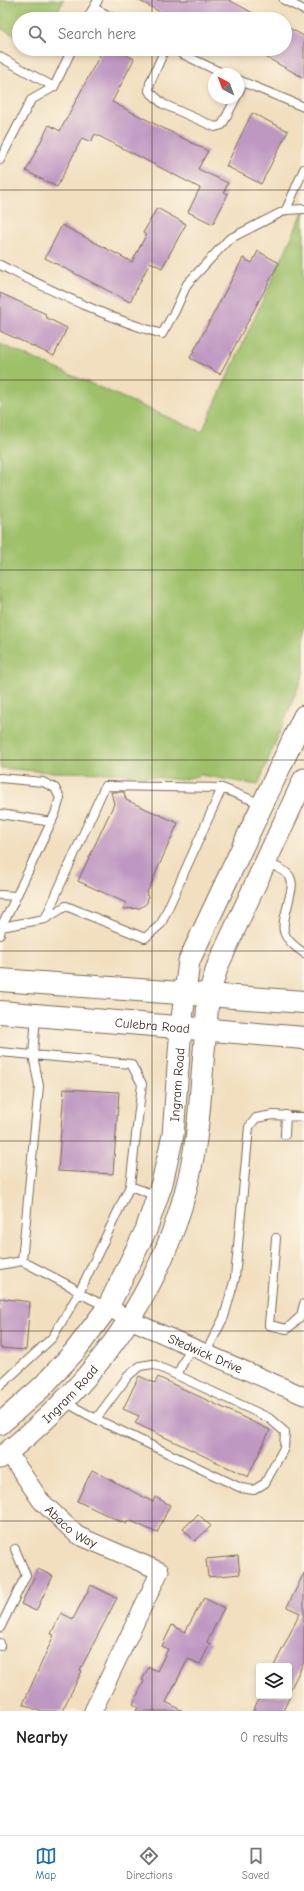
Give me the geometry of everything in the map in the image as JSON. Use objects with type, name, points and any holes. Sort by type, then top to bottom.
[{"type":"main road","points":[[0,980],[304,1002]]},
{"type":"main road","name":"Culebra Road","points":[[0,1012],[304,1038]]},
{"type":"street","name":"Ingram Road","points":[[2,1417],[42,1387],[75,1351],[108,1307],[146,1230],[157,1196],[173,1135],[184,993],[190,961],[304,716]]},
{"type":"street","name":"Ingram Road","points":[[4,1455],[22,1441],[65,1402],[98,1364],[130,1320],[151,1282],[170,1241],[186,1194],[196,1139],[209,995],[218,965],[304,779]]},
{"type":"street","name":"Stedwick Drive","points":[[108,1307],[130,1320],[304,1396]]},
{"type":"street","name":"Abaco Way","points":[[4,1455],[41,1501],[77,1535],[160,1571],[93,1711]]},
{"type":"lane","points":[[91,12],[98,0]]},
{"type":"lane","points":[[284,0],[304,10]]},
{"type":"lane","points":[[94,8],[102,12]]},
{"type":"lane","points":[[0,160],[31,100],[54,87],[69,56]]},
{"type":"lane","points":[[162,56],[150,83],[149,91],[162,104],[215,127],[222,125],[233,104]]},
{"type":"lane","points":[[187,56],[212,68]]},
{"type":"lane","points":[[0,58],[54,87]]},
{"type":"lane","points":[[244,82],[304,107]]},
{"type":"lane","points":[[286,210],[304,169]]},
{"type":"lane","points":[[0,265],[61,295],[140,328],[162,334],[175,311],[186,284],[229,239],[286,210],[304,210]]},
{"type":"lane","points":[[0,778],[43,782],[55,788],[60,798],[52,822],[0,930]]},
{"type":"lane","points":[[45,919],[105,786],[222,788],[263,805]]},
{"type":"lane","points":[[0,930],[45,919],[66,906],[145,938],[161,924],[222,788]]},
{"type":"lane","points":[[0,814],[52,822]]},
{"type":"lane","points":[[266,862],[281,869],[290,876],[292,886],[282,929],[286,939],[304,954]]},
{"type":"lane","points":[[0,895],[16,896]]},
{"type":"lane","points":[[22,1261],[39,1086],[33,1055],[36,1015]]},
{"type":"lane","points":[[0,1052],[130,1064],[142,1084],[130,1186],[79,1293],[52,1338],[0,1386]]},
{"type":"lane","points":[[177,1375],[224,1317],[235,1278],[243,1172],[249,1127],[256,1118],[273,1115],[304,1117]]},
{"type":"lane","points":[[284,1136],[286,1115]]},
{"type":"lane","points":[[130,1186],[157,1196]]},
{"type":"lane","points":[[276,1238],[269,1325],[287,1329],[301,1316],[304,1304]]},
{"type":"lane","points":[[0,1265],[22,1261],[72,1287],[79,1293],[108,1307]]},
{"type":"lane","points":[[65,1402],[96,1419],[241,1488],[254,1490],[265,1483],[284,1448],[285,1432],[269,1418],[153,1364],[140,1366],[128,1376],[96,1419]]},
{"type":"lane","points":[[0,1628],[26,1575],[15,1549]]},
{"type":"green space","points":[[0,0],[64,0],[58,12],[12,12],[12,34],[0,28]]},
{"type":"green space","points":[[304,210],[304,673],[258,785],[201,775],[181,780],[117,773],[48,772],[0,768],[0,344],[202,432]]},
{"type":"building","points":[[138,0],[229,0],[251,12],[160,12]]},
{"type":"building","points":[[292,30],[304,36],[304,78],[264,56],[292,56]]},
{"type":"building","points":[[99,56],[128,56],[134,59],[112,102],[208,151],[198,169],[228,183],[224,192],[228,194],[213,224],[188,212],[200,188],[95,134],[91,142],[82,138],[57,187],[26,171],[49,125],[60,131]]},
{"type":"building","points":[[252,113],[288,131],[261,184],[226,166]]},
{"type":"building","points":[[157,208],[186,224],[162,268],[150,262],[130,302],[45,258],[62,225],[132,262],[146,235],[143,233]]},
{"type":"building","points":[[258,251],[279,263],[220,374],[190,358],[243,258],[252,263]]},
{"type":"building","points":[[0,293],[46,314],[45,317],[67,328],[54,356],[0,331]]},
{"type":"building","points":[[111,792],[124,792],[126,800],[178,823],[146,895],[148,896],[147,903],[140,908],[123,909],[126,903],[78,881],[114,804]]},
{"type":"building","points":[[64,1089],[119,1092],[113,1174],[58,1171]]},
{"type":"building","points":[[0,1298],[30,1302],[26,1350],[0,1348]]},
{"type":"building","points":[[139,1376],[155,1383],[158,1377],[270,1430],[248,1477],[135,1423],[139,1416],[123,1409]]},
{"type":"building","points":[[92,1470],[153,1502],[155,1497],[170,1505],[157,1533],[129,1520],[126,1524],[77,1501]]},
{"type":"building","points":[[198,1514],[211,1526],[195,1541],[183,1529]]},
{"type":"building","points":[[238,1556],[240,1574],[208,1577],[206,1559]]},
{"type":"building","points":[[38,1569],[53,1576],[36,1611],[21,1604]]},
{"type":"building","points":[[304,1573],[304,1662],[292,1686],[292,1663],[275,1663],[300,1613],[287,1607]]},
{"type":"building","points":[[91,1585],[117,1598],[80,1670],[82,1671],[62,1711],[39,1711],[23,1704],[54,1635],[51,1634],[61,1613],[73,1619]]},
{"type":"building","points":[[204,1598],[224,1608],[207,1642],[210,1644],[200,1664],[188,1659],[166,1702],[183,1711],[136,1711],[138,1707],[133,1704],[144,1681],[142,1680],[149,1667],[157,1671],[168,1649],[162,1646],[172,1625],[185,1632]]},
{"type":"building","points":[[259,1699],[289,1699],[283,1711],[253,1711]]}]
